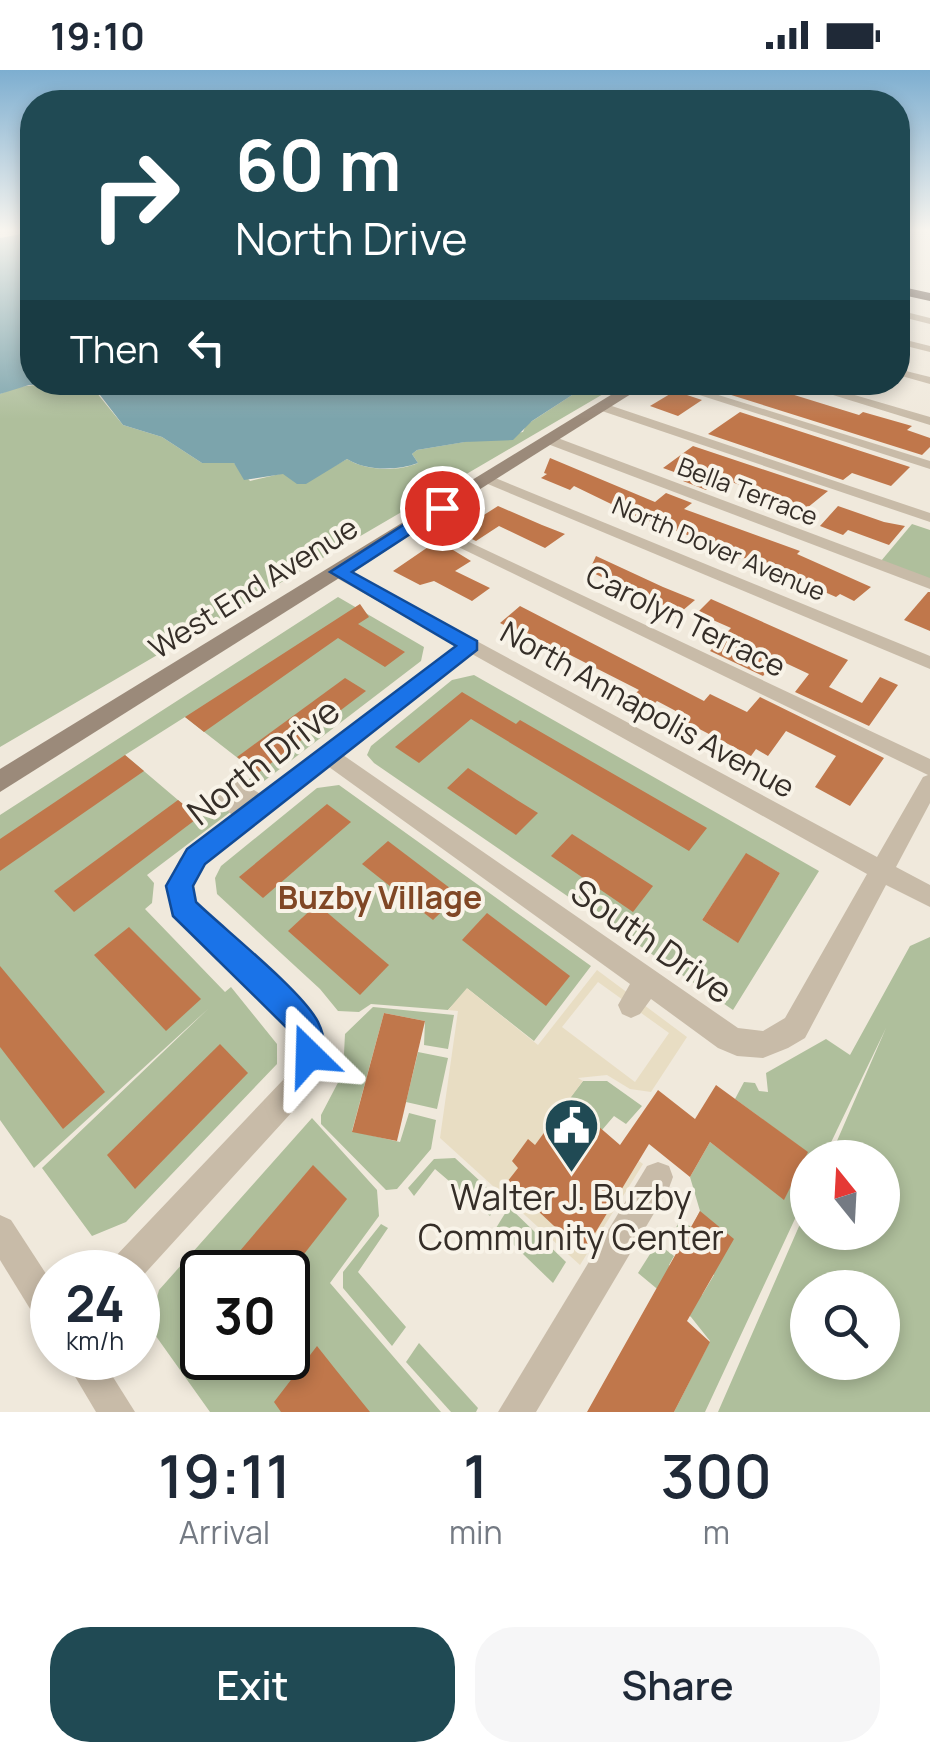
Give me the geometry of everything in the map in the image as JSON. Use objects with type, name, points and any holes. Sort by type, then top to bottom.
[{"type":"main road","name":"West End Avenue","points":[[0,782],[622,395]]},
{"type":"street","points":[[706,395],[930,465]]},
{"type":"street","points":[[841,395],[930,421]]},
{"type":"street","points":[[603,407],[930,518]]},
{"type":"street","name":"Bella Terrace","points":[[550,440],[930,584]]},
{"type":"street","name":"North Dover Avenue","points":[[488,478],[930,664]]},
{"type":"street","name":"Carolyn Terrace","points":[[418,522],[930,768]]},
{"type":"street","name":"North Annapolis Avenue","points":[[339,572],[930,897]]},
{"type":"street","name":"North Drive","points":[[144,1250],[293,1090],[307,1064],[307,1032],[183,908],[179,896],[182,876],[196,856],[470,646]]},
{"type":"street","name":"South Drive","points":[[328,755],[735,1042],[756,1047],[776,1041],[795,1028],[930,783]]},
{"type":"street","points":[[232,793],[255,811]]},
{"type":"street","points":[[631,1005],[648,981]]},
{"type":"street","points":[[516,1412],[658,1177]]},
{"type":"street","points":[[0,1230],[30,1277]]},
{"type":"street","points":[[96,1380],[117,1412]]},
{"type":"green space","points":[[17,387],[20,395],[98,395],[123,425],[162,437],[202,463],[234,463],[250,481],[284,473],[302,484],[347,459],[372,468],[401,468],[418,463],[412,454],[417,450],[523,432],[526,425],[572,395],[601,395],[0,747],[0,394]]},
{"type":"green space","points":[[912,524],[930,530],[930,580],[881,561]]},
{"type":"green space","points":[[338,597],[424,647],[421,661],[246,795],[238,788],[257,773],[185,717],[125,755],[198,817],[225,797],[237,807],[147,875],[154,883],[152,903],[145,909],[225,992],[231,987],[277,1044],[277,1064],[126,1222],[92,1236],[42,1168],[209,1008],[34,1168],[0,1120],[0,815]]},
{"type":"green space","points":[[474,675],[819,871],[733,1010],[367,755],[371,746],[452,680]],"holes":[[[746,854],[780,873],[737,942],[702,920]]]},
{"type":"green space","points":[[339,785],[591,966],[534,1041],[468,989],[448,1010],[371,1004],[359,1012],[338,1011],[320,989],[217,894],[215,878],[221,866],[317,788]]},
{"type":"green space","points":[[930,937],[930,1412],[718,1412],[790,1247],[790,1250],[900,1250],[900,1140],[837,1140],[886,1028],[832,1140],[791,1140],[735,1099],[744,1082],[755,1083],[759,1091],[768,1092],[766,1073],[826,1039],[850,1055],[910,946]]},
{"type":"green space","points":[[373,1007],[454,1015],[448,1049],[424,1045],[425,1021],[384,1013],[352,1131],[400,1142],[409,1113],[436,1120],[431,1149],[397,1189],[386,1190],[321,1124],[321,1115],[343,1073],[345,1034]]},
{"type":"green space","points":[[418,1052],[448,1058],[437,1109],[406,1102]]},
{"type":"green space","points":[[583,1081],[607,1081],[642,1106],[626,1124],[614,1116],[602,1130],[568,1100]]},
{"type":"green space","points":[[312,1118],[377,1190],[379,1216],[330,1283],[441,1412],[210,1412],[187,1380],[310,1380],[310,1250],[195,1250]]},
{"type":"green space","points":[[710,1142],[784,1199],[790,1187],[790,1230],[705,1412],[674,1412],[710,1341],[691,1317],[638,1273],[657,1243],[674,1256],[669,1265],[702,1295],[714,1275],[671,1236],[681,1219],[691,1227],[690,1231],[700,1211],[690,1177]]},
{"type":"green space","points":[[455,1158],[494,1194],[495,1207],[490,1216],[435,1169],[414,1196],[408,1188],[434,1159]]},
{"type":"green space","points":[[509,1207],[566,1262],[553,1283],[496,1228]]},
{"type":"green space","points":[[381,1224],[388,1228],[358,1272],[406,1327],[392,1346],[343,1288],[343,1272]]},
{"type":"green space","points":[[180,1266],[180,1370],[160,1342],[160,1289]]},
{"type":"green space","points":[[419,1343],[478,1408],[476,1412],[451,1412],[406,1362]]},
{"type":"shaded area","points":[[597,970],[687,1037],[651,1092],[630,1089],[607,1075],[578,1078],[583,1081],[508,1182],[582,1252],[639,1161],[643,1164],[580,1265],[440,1138],[458,1011],[448,1010],[467,988],[538,1045]],"holes":[[[598,982],[669,1033],[635,1082],[562,1027]]]},
{"type":"water","points":[[0,294],[20,294],[20,388],[0,394]]},
{"type":"water","points":[[100,395],[572,395],[532,421],[513,440],[417,450],[412,454],[418,463],[400,467],[372,468],[347,459],[306,484],[297,484],[283,474],[244,480],[234,463],[202,463],[162,437],[123,425]]},
{"type":"building","points":[[668,395],[702,400],[678,416],[650,406]]},
{"type":"building","points":[[731,395],[794,395],[912,426],[907,430],[930,438],[930,447],[922,455]]},
{"type":"building","points":[[740,412],[910,467],[891,486],[852,473],[843,480],[708,434]]},
{"type":"building","points":[[693,446],[828,491],[807,508],[720,478],[706,490],[683,481],[688,477],[663,468]]},
{"type":"building","points":[[550,458],[655,502],[666,493],[692,503],[684,509],[800,551],[797,554],[871,587],[854,601],[840,594],[836,597],[747,558],[733,559],[713,549],[718,546],[638,517],[574,486],[570,490],[541,478],[547,474],[544,473]]},
{"type":"building","points":[[498,506],[565,534],[545,548],[499,526],[476,541],[457,532]]},
{"type":"building","points":[[838,506],[905,526],[889,545],[848,530],[843,535],[820,526]]},
{"type":"building","points":[[440,542],[471,561],[455,571],[490,588],[472,601],[434,581],[420,585],[393,571]]},
{"type":"building","points":[[596,556],[695,600],[675,617],[644,603],[648,599],[589,571]]},
{"type":"building","points":[[930,592],[930,631],[904,620]]},
{"type":"building","points":[[711,599],[848,660],[829,687],[862,703],[880,677],[898,685],[869,726],[795,692],[809,674],[777,659],[763,676],[710,651],[731,628],[697,613]]},
{"type":"building","points":[[360,604],[369,617],[358,624],[405,652],[385,667],[338,638],[204,732],[185,717]]},
{"type":"building","points":[[520,606],[704,701],[710,694],[747,712],[760,697],[884,758],[850,806],[815,787],[836,756],[786,731],[768,756],[756,749],[751,756],[686,722],[689,718],[635,694],[639,690],[500,623]]},
{"type":"building","points":[[345,678],[366,691],[258,773],[237,757]]},
{"type":"building","points":[[462,692],[516,724],[520,720],[707,828],[689,851],[471,719],[419,763],[395,747]]},
{"type":"building","points":[[125,755],[144,771],[0,871],[0,839]]},
{"type":"building","points":[[468,768],[538,813],[516,835],[447,788]]},
{"type":"building","points":[[178,800],[199,817],[74,912],[54,891]]},
{"type":"building","points":[[327,804],[351,822],[263,898],[239,877]]},
{"type":"building","points":[[572,834],[653,886],[633,912],[551,856]]},
{"type":"building","points":[[388,841],[459,895],[433,920],[362,864]]},
{"type":"building","points":[[746,853],[780,873],[738,943],[702,920]]},
{"type":"building","points":[[317,904],[389,965],[360,995],[288,931]]},
{"type":"building","points":[[487,913],[570,976],[546,1006],[462,940]]},
{"type":"building","points":[[129,927],[201,999],[166,1031],[94,955]]},
{"type":"building","points":[[0,966],[105,1092],[63,1129],[0,1047]]},
{"type":"building","points":[[384,1013],[425,1021],[397,1141],[352,1132]]},
{"type":"building","points":[[220,1044],[248,1073],[135,1189],[107,1155]]},
{"type":"building","points":[[716,1085],[792,1140],[790,1188],[784,1200],[710,1142],[690,1177],[649,1144],[583,1253],[507,1182],[518,1168],[512,1161],[528,1139],[535,1145],[568,1100],[620,1145],[658,1090],[695,1119]]},
{"type":"building","points":[[313,1165],[347,1199],[307,1250],[241,1250]]},
{"type":"building","points":[[700,1211],[734,1239],[687,1321],[710,1342],[674,1412],[587,1412]]},
{"type":"building","points":[[317,1346],[370,1412],[281,1412],[274,1402],[291,1380],[310,1380],[310,1355]]},
{"type":"place","name":"Walter J. Buzby Community Center","points":[[571,1175]]},
{"type":"district","name":"Buzby Village","points":[[380,897]]},
{"type":"route","points":[[309,1055],[307,1032],[299,1020],[183,908],[179,886],[196,856],[470,646],[339,572],[442,508]]}]
